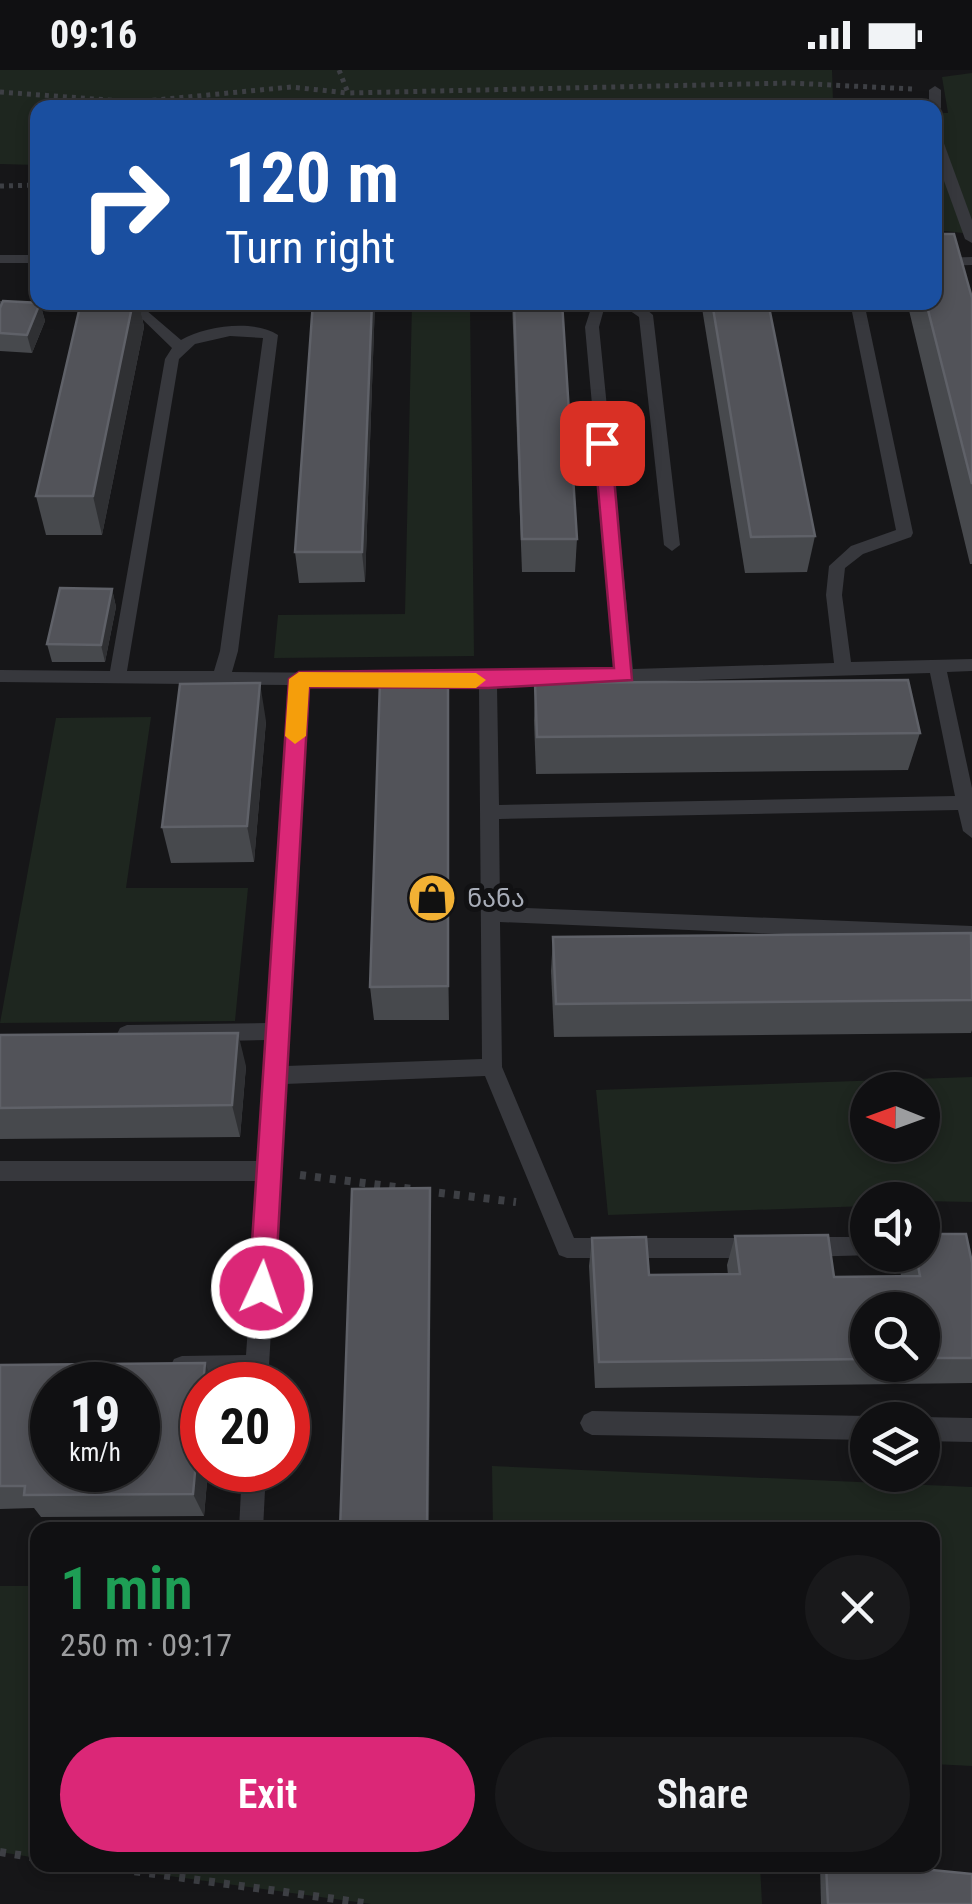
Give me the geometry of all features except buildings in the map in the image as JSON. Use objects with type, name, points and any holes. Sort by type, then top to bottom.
[{"type":"lane","points":[[934,100],[935,90]]},
{"type":"lane","points":[[942,157],[972,239]]},
{"type":"lane","points":[[0,259],[30,259]]},
{"type":"lane","points":[[942,262],[972,260]]},
{"type":"lane","points":[[0,305],[30,306]]},
{"type":"lane","points":[[141,310],[178,346]]},
{"type":"lane","points":[[597,310],[592,326],[625,675]]},
{"type":"lane","points":[[640,310],[646,314],[672,545]]},
{"type":"lane","points":[[843,669],[834,595],[837,566],[857,550],[906,533],[858,310]]},
{"type":"lane","points":[[117,678],[172,360],[178,346],[218,333],[271,335],[229,651],[221,679]]},
{"type":"lane","points":[[0,676],[488,680],[972,665]]},
{"type":"lane","points":[[937,666],[972,830]]},
{"type":"lane","points":[[258,1362],[299,679]]},
{"type":"lane","points":[[488,680],[492,1067],[568,1248],[850,1247]]},
{"type":"lane","points":[[490,812],[966,803]]},
{"type":"lane","points":[[490,914],[972,934]]},
{"type":"lane","points":[[99,1035],[278,1030]]},
{"type":"lane","points":[[275,1075],[492,1067]]},
{"type":"lane","points":[[0,1172],[269,1171]]},
{"type":"lane","points":[[592,1423],[850,1428]]},
{"type":"lane","points":[[940,1429],[972,1430]]},
{"type":"lane","points":[[252,1522],[253,1492]]},
{"type":"path","points":[[340,70],[348,92]]},
{"type":"path","points":[[156,100],[290,87],[348,92],[792,82],[935,90]]},
{"type":"path","points":[[0,92],[108,100]]},
{"type":"path","points":[[0,186],[30,185]]},
{"type":"path","points":[[269,1171],[550,1207]]},
{"type":"path","points":[[0,1852],[30,1857]]},
{"type":"path","points":[[140,1872],[370,1904]]},
{"type":"shaded area","points":[[0,70],[832,70],[833,100],[30,100],[30,165],[0,164]]},
{"type":"shaded area","points":[[972,73],[972,234],[942,231],[942,113],[948,113],[942,77]]},
{"type":"shaded area","points":[[412,310],[470,310],[474,656],[274,658],[278,615],[405,614]]},
{"type":"shaded area","points":[[151,717],[126,888],[248,888],[235,1021],[0,1023],[56,718]]},
{"type":"shaded area","points":[[972,1077],[972,1202],[940,1201],[940,1182],[850,1182],[850,1207],[608,1215],[596,1090],[850,1081],[850,1162],[940,1162],[940,1078]]},
{"type":"shaded area","points":[[492,1466],[850,1482],[850,1492],[940,1492],[940,1486],[972,1487],[972,1766],[940,1764],[940,1522],[493,1522]]},
{"type":"shaded area","points":[[0,1586],[30,1586],[30,1857],[0,1852]]},
{"type":"shaded area","points":[[140,1872],[760,1872],[762,1904],[371,1904]]},
{"type":"slow traffic","points":[[295,736],[299,679],[476,680]]},
{"type":"place","name":"ნანა","points":[[432,898]]},
{"type":"route","points":[[262,1288],[299,679],[488,680],[625,675],[602,443]]}]
